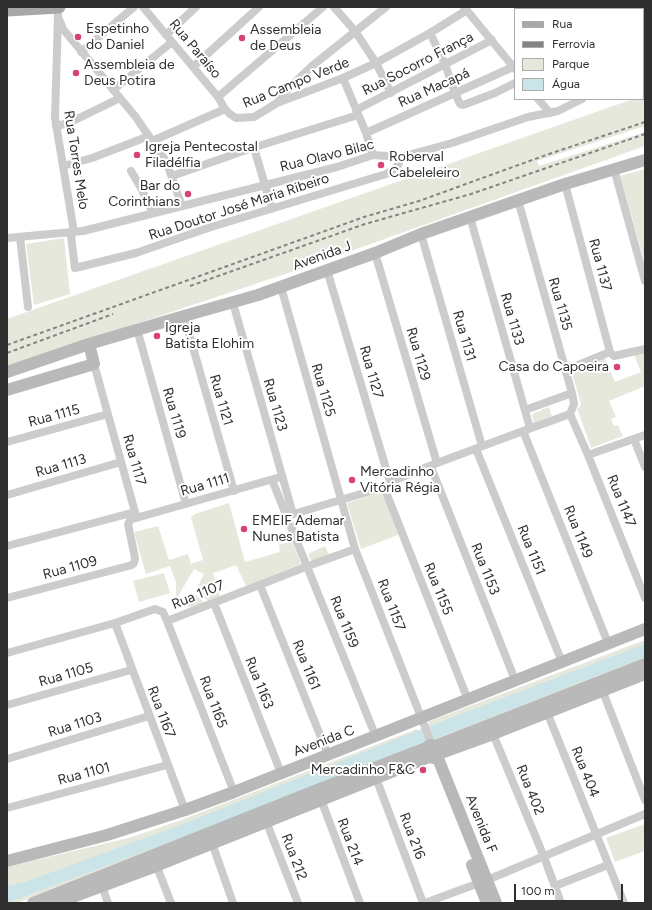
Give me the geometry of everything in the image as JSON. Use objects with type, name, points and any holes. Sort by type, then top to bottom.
[{"type":"main road","points":[[7,10],[57,10]]},
{"type":"street","points":[[81,52],[134,7]]},
{"type":"street","name":"Rua Paraíso","points":[[143,7],[218,97],[226,109]]},
{"type":"street","points":[[166,35],[196,7]]},
{"type":"street","points":[[193,67],[259,7]]},
{"type":"street","points":[[218,97],[323,7]]},
{"type":"street","points":[[334,7],[355,32],[376,63],[391,92]]},
{"type":"street","points":[[277,103],[287,90],[312,66],[386,7]]},
{"type":"street","points":[[465,9],[514,68]]},
{"type":"street","name":"Rua Campo Verde","points":[[63,166],[151,139],[226,109],[236,118],[243,119],[262,114],[277,103],[343,78],[376,63],[430,33],[465,9]]},
{"type":"street","points":[[57,10],[63,30],[135,116],[166,161],[182,206]]},
{"type":"street","name":"Rua Torres Melo","points":[[57,10],[55,118],[74,232],[72,236],[75,268]]},
{"type":"street","points":[[430,33],[445,64],[460,104],[463,105],[495,93],[514,84]]},
{"type":"street","name":"Rua Socorro França","points":[[172,176],[357,112],[391,92],[492,40]]},
{"type":"street","points":[[113,90],[172,42]]},
{"type":"street","name":"Rua Macapá","points":[[366,133],[514,68]]},
{"type":"street","points":[[343,78],[366,133],[373,155]]},
{"type":"street","points":[[56,127],[77,119],[120,98]]},
{"type":"street","points":[[539,100],[550,113]]},
{"type":"street","name":"Rua Olavo Bilac","points":[[7,238],[74,232],[114,224],[337,167],[373,155],[401,156],[452,143],[528,117],[558,111],[580,100]]},
{"type":"street","points":[[254,148],[272,209]]},
{"type":"street","name":"Rua Doutor José Maria Ribeiro","points":[[75,268],[136,253],[208,228],[386,174],[398,165],[401,156]]},
{"type":"street","name":"Avenida J","points":[[7,372],[89,344],[233,303],[281,287],[375,253],[421,234],[518,200],[645,160]]},
{"type":"street","points":[[614,169],[645,281]]},
{"type":"street","points":[[131,171],[153,213]]},
{"type":"street","name":"Rua 1137","points":[[565,184],[610,352]]},
{"type":"street","name":"Rua 1135","points":[[518,200],[572,393],[574,404],[570,414]]},
{"type":"street","name":"Rua 1133","points":[[470,217],[525,410],[526,429]]},
{"type":"street","name":"Rua 1131","points":[[421,234],[480,447]]},
{"type":"street","points":[[20,237],[28,307]]},
{"type":"street","name":"Rua 1129","points":[[375,253],[434,465]]},
{"type":"street","name":"Rua 1127","points":[[327,270],[387,485]]},
{"type":"street","name":"Rua 1125","points":[[281,287],[340,499]]},
{"type":"street","name":"Rua 1123","points":[[233,303],[290,515]]},
{"type":"street","name":"Rua 1121","points":[[184,316],[234,491]]},
{"type":"street","name":"Rua 1119","points":[[137,330],[186,504]]},
{"type":"street","points":[[7,390],[94,364],[89,344]]},
{"type":"street","points":[[566,370],[610,352],[614,356],[645,349]]},
{"type":"street","name":"Rua 1117","points":[[94,364],[135,515]]},
{"type":"street","points":[[525,410],[572,393]]},
{"type":"street","name":"Rua 1115","points":[[7,442],[108,414]]},
{"type":"street","points":[[290,515],[387,485],[526,429],[570,414]]},
{"type":"street","name":"Rua 1147","points":[[570,414],[645,598]]},
{"type":"street","name":"Rua 1149","points":[[526,429],[608,643]]},
{"type":"street","points":[[588,455],[645,435]]},
{"type":"street","points":[[634,439],[645,467]]},
{"type":"street","name":"Rua 1151","points":[[480,447],[562,662]]},
{"type":"street","name":"Rua 1113","points":[[7,495],[121,462]]},
{"type":"street","name":"Rua 1153","points":[[434,465],[514,680]]},
{"type":"street","name":"Rua 1111","points":[[7,546],[186,504],[281,477]]},
{"type":"street","name":"Rua 1159","points":[[272,480],[290,515],[308,566],[376,737]]},
{"type":"street","name":"Rua 1155","points":[[387,485],[468,700]]},
{"type":"street","name":"Rua 1157","points":[[340,499],[355,549],[432,750]]},
{"type":"street","name":"Rua 1109","points":[[7,598],[132,565],[135,558],[128,524],[135,515]]},
{"type":"street","name":"Rua 1107","points":[[7,653],[155,609],[163,612],[167,621],[355,549]]},
{"type":"street","name":"Rua 1161","points":[[260,585],[328,755]]},
{"type":"street","name":"Rua 1163","points":[[214,603],[281,773]]},
{"type":"street","name":"Rua 1165","points":[[167,621],[234,792]]},
{"type":"street","name":"Rua 1167","points":[[115,622],[185,810]]},
{"type":"street","name":"Avenida C","points":[[7,861],[107,835],[185,810],[376,737],[422,722],[514,680],[645,629]]},
{"type":"street","points":[[155,861],[212,843],[266,821],[319,795],[376,778],[432,750],[493,734],[548,712],[645,664]]},
{"type":"street","name":"Rua 1105","points":[[7,705],[132,670]]},
{"type":"street","points":[[40,902],[155,861],[432,750],[601,686],[645,674]]},
{"type":"street","points":[[601,686],[645,800]]},
{"type":"street","name":"Rua 404","points":[[548,712],[624,903]]},
{"type":"street","name":"Rua 1103","points":[[7,759],[150,716]]},
{"type":"street","name":"Rua 402","points":[[493,734],[544,856],[561,903]]},
{"type":"street","name":"Avenida F","points":[[432,750],[483,882],[487,903]]},
{"type":"street","name":"Rua 1101","points":[[7,808],[167,765]]},
{"type":"street","name":"Rua 216","points":[[376,778],[424,903]]},
{"type":"street","name":"Rua 214","points":[[319,795],[360,903]]},
{"type":"street","points":[[424,903],[483,882],[589,838],[597,837],[645,814]]},
{"type":"street","name":"Rua 212","points":[[266,821],[298,903]]},
{"type":"street","points":[[212,843],[234,903]]},
{"type":"street","points":[[155,861],[171,903]]},
{"type":"street","points":[[555,886],[608,866]]},
{"type":"street","points":[[56,903],[101,881]]},
{"type":"street","points":[[101,881],[108,903]]},
{"type":"street","name":"Avenida F","points":[[483,882],[496,903]]},
{"type":"green space","points":[[644,96],[645,126],[537,161],[539,166],[645,132],[645,146],[309,266],[7,367],[7,319],[613,106],[631,100],[644,100]]},
{"type":"green space","points":[[645,169],[645,263],[620,176]]},
{"type":"green space","points":[[64,238],[70,294],[34,305],[26,244]]},
{"type":"green space","points":[[645,352],[645,386],[609,401],[616,417],[611,419],[614,426],[618,425],[623,436],[591,448],[577,408],[580,407],[581,404],[572,373],[573,370],[605,358],[615,382],[641,372],[634,355]]},
{"type":"green space","points":[[549,407],[552,416],[534,423],[532,414]]},
{"type":"green space","points":[[384,491],[400,534],[361,549],[347,503]]},
{"type":"green space","points":[[229,503],[245,562],[280,552],[279,545],[292,541],[301,564],[246,586],[236,565],[213,573],[220,597],[209,602],[196,590],[204,574],[194,569],[177,598],[188,604],[194,594],[205,603],[191,608],[176,600],[176,582],[170,566],[146,574],[134,532],[158,526],[169,560],[188,554],[191,564],[203,560],[191,517],[195,514]]},
{"type":"green space","points":[[325,546],[329,555],[312,562],[308,554]]},
{"type":"green space","points":[[164,573],[170,593],[139,602],[133,581]]},
{"type":"green space","points":[[645,640],[645,662],[434,741],[427,726],[430,721]]},
{"type":"green space","points":[[417,729],[424,745],[41,894],[17,903],[9,903],[7,897],[7,867],[132,837],[181,820]]},
{"type":"green space","points":[[645,824],[645,851],[615,862],[606,838]]},
{"type":"water","points":[[645,644],[645,657],[189,835],[7,903],[7,886],[25,882],[186,823],[414,732]]},
{"type":"railway","points":[[7,345],[364,217],[419,201],[546,155],[645,122]]},
{"type":"railway","points":[[190,286],[365,224],[471,194],[645,134]]},
{"type":"railway","points":[[7,353],[113,314]]},
{"type":"place","name":"Espetinho do Daniel","points":[[78,37]]},
{"type":"place","name":"Assembleia de Deus","points":[[242,38]]},
{"type":"place","name":"Assembleia de Deus Potira","points":[[76,73]]},
{"type":"place","name":"Igreja Pentecostal Filadélfia","points":[[137,155]]},
{"type":"place","name":"Roberval Cabeleleiro","points":[[381,165]]},
{"type":"place","name":"Bar do Corinthians","points":[[188,194]]},
{"type":"place","name":"Igreja Batista Elohim","points":[[157,336]]},
{"type":"place","name":"Casa do Capoeira","points":[[617,367]]},
{"type":"place","name":"Mercadinho Vitória Régia","points":[[352,480]]},
{"type":"place","name":"EMEIF Ademar Nunes Batista","points":[[244,529]]},
{"type":"place","name":"Mercadinho F&C","points":[[423,770]]}]
